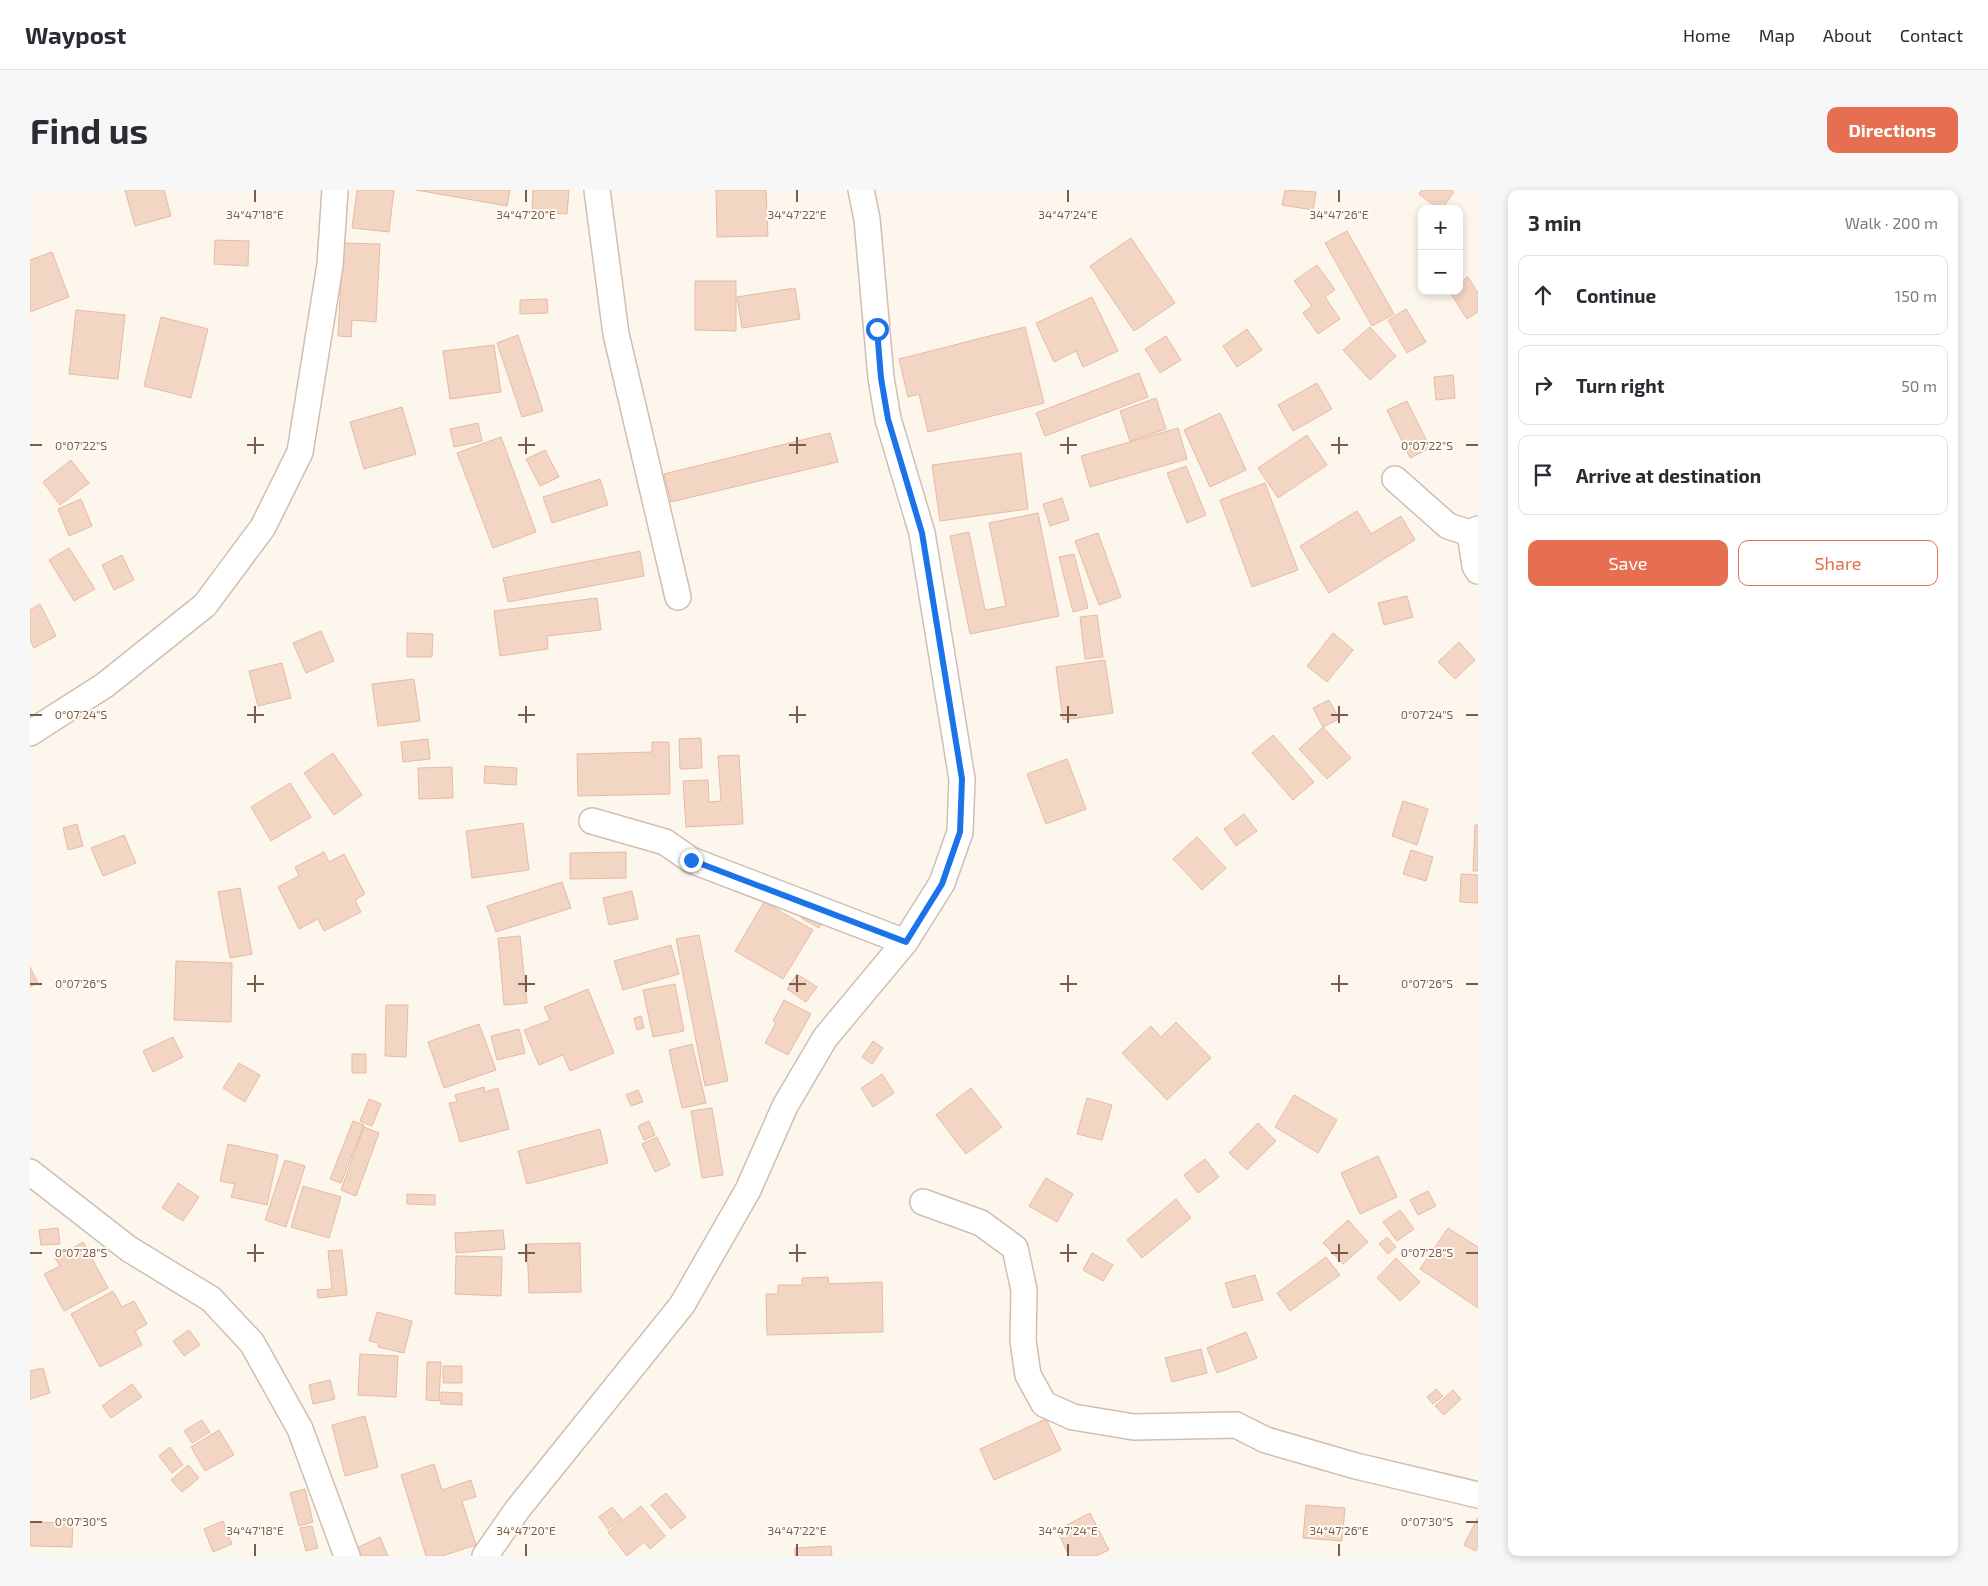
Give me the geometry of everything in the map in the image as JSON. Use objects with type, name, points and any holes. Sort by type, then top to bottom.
[{"type":"street","points":[[30,733],[106,685],[205,605],[264,527],[300,452],[330,265],[335,190]]},
{"type":"street","points":[[597,190],[616,334],[678,597]]},
{"type":"street","points":[[485,1556],[517,1510],[682,1304],[748,1190],[786,1106],[826,1038],[906,942],[942,884],[960,832],[962,779],[922,533],[888,419],[882,386],[867,219],[861,190]]},
{"type":"street","points":[[1395,479],[1448,526],[1474,531],[1475,566],[1478,571]]},
{"type":"street","points":[[592,821],[666,842],[691,860],[906,942]]},
{"type":"street","points":[[30,1172],[129,1249],[211,1299],[252,1343],[300,1429],[346,1556]]},
{"type":"street","points":[[923,1202],[981,1223],[1015,1248],[1024,1290],[1024,1341],[1028,1375],[1044,1404],[1073,1417],[1134,1427],[1236,1425],[1266,1440],[1356,1466],[1478,1495]]},
{"type":"building","points":[[125,190],[164,190],[171,216],[135,226]]},
{"type":"building","points":[[357,190],[394,190],[389,232],[352,228]]},
{"type":"building","points":[[416,190],[510,190],[507,206]]},
{"type":"building","points":[[533,190],[569,190],[567,214],[532,212]]},
{"type":"building","points":[[716,190],[766,190],[768,236],[717,237]]},
{"type":"building","points":[[1285,190],[1316,192],[1313,210],[1282,205]]},
{"type":"building","points":[[1422,190],[1452,190],[1454,192],[1445,205],[1434,205],[1419,194]]},
{"type":"building","points":[[1347,231],[1394,314],[1372,326],[1325,243]]},
{"type":"building","points":[[1131,238],[1175,303],[1134,331],[1090,266]]},
{"type":"building","points":[[215,240],[249,241],[248,266],[214,264]]},
{"type":"building","points":[[343,243],[380,244],[376,322],[352,320],[351,337],[338,336]]},
{"type":"building","points":[[52,252],[69,297],[30,312],[30,260]]},
{"type":"building","points":[[1317,265],[1335,290],[1325,297],[1340,319],[1318,334],[1303,313],[1312,306],[1294,281]]},
{"type":"building","points":[[1468,277],[1478,293],[1478,312],[1467,319],[1452,295],[1463,295],[1463,280]]},
{"type":"building","points":[[695,281],[736,281],[736,331],[695,330]]},
{"type":"building","points":[[795,288],[800,319],[742,328],[737,297]]},
{"type":"building","points":[[1092,297],[1118,351],[1083,367],[1076,351],[1054,362],[1036,323]]},
{"type":"building","points":[[547,299],[548,313],[520,314],[520,300]]},
{"type":"building","points":[[1406,309],[1426,342],[1407,353],[1388,320]]},
{"type":"building","points":[[76,310],[125,315],[118,379],[69,374]]},
{"type":"building","points":[[161,317],[208,329],[191,398],[144,386]]},
{"type":"building","points":[[1025,327],[1044,403],[928,432],[919,394],[908,397],[899,359]]},
{"type":"building","points":[[1370,327],[1396,356],[1370,380],[1343,350]]},
{"type":"building","points":[[1247,329],[1262,350],[1237,367],[1223,346]]},
{"type":"building","points":[[518,335],[543,411],[522,417],[497,343]]},
{"type":"building","points":[[1166,336],[1181,360],[1160,373],[1145,349]]},
{"type":"building","points":[[494,345],[501,392],[450,399],[443,351]]},
{"type":"building","points":[[1139,373],[1148,397],[1045,436],[1036,413]]},
{"type":"building","points":[[1453,375],[1455,398],[1436,400],[1434,377]]},
{"type":"building","points":[[1317,383],[1332,409],[1293,431],[1278,405]]},
{"type":"building","points":[[1156,398],[1166,429],[1130,441],[1120,411]]},
{"type":"building","points":[[1407,401],[1430,448],[1410,458],[1387,410]]},
{"type":"building","points":[[402,407],[416,454],[364,469],[350,422]]},
{"type":"building","points":[[1220,413],[1246,470],[1210,487],[1184,430]]},
{"type":"building","points":[[478,423],[482,441],[454,447],[450,429]]},
{"type":"building","points":[[1178,428],[1187,459],[1090,487],[1081,456]]},
{"type":"building","points":[[830,433],[838,462],[671,502],[664,474]]},
{"type":"building","points":[[1307,435],[1327,465],[1278,498],[1258,468]]},
{"type":"building","points":[[501,437],[536,532],[493,548],[457,453]]},
{"type":"building","points":[[545,450],[559,477],[540,486],[526,459]]},
{"type":"building","points":[[1021,453],[1028,509],[940,521],[932,465]]},
{"type":"building","points":[[71,460],[89,483],[60,505],[43,482]]},
{"type":"building","points":[[1186,466],[1206,515],[1187,523],[1167,473]]},
{"type":"building","points":[[600,479],[608,505],[552,523],[543,497]]},
{"type":"building","points":[[1265,483],[1298,570],[1252,587],[1220,500]]},
{"type":"building","points":[[1062,498],[1069,520],[1050,526],[1043,504]]},
{"type":"building","points":[[81,499],[92,526],[69,536],[58,509]]},
{"type":"building","points":[[1357,511],[1371,534],[1401,516],[1415,540],[1329,593],[1300,546]]},
{"type":"building","points":[[1038,513],[1059,616],[970,634],[950,536],[969,532],[985,610],[1006,606],[989,523]]},
{"type":"building","points":[[1098,533],[1121,597],[1099,605],[1075,541]]},
{"type":"building","points":[[69,548],[95,589],[74,601],[49,560]]},
{"type":"building","points":[[640,551],[644,576],[508,602],[503,578]]},
{"type":"building","points":[[1074,554],[1088,608],[1073,612],[1059,557]]},
{"type":"building","points":[[122,555],[134,580],[114,590],[102,565]]},
{"type":"building","points":[[1407,596],[1413,617],[1384,625],[1378,603]]},
{"type":"building","points":[[597,598],[601,630],[547,636],[548,649],[500,656],[494,611]]},
{"type":"building","points":[[40,604],[56,636],[34,648],[30,640],[30,610]]},
{"type":"building","points":[[1097,615],[1103,657],[1085,659],[1080,617]]},
{"type":"building","points":[[321,631],[334,661],[306,673],[293,643]]},
{"type":"building","points":[[407,633],[433,634],[432,657],[407,657]]},
{"type":"building","points":[[1333,633],[1353,650],[1327,682],[1307,666]]},
{"type":"building","points":[[1459,642],[1475,660],[1455,679],[1438,662]]},
{"type":"building","points":[[1105,660],[1113,713],[1063,720],[1056,667]]},
{"type":"building","points":[[282,663],[291,698],[258,706],[249,671]]},
{"type":"building","points":[[414,679],[420,721],[378,726],[372,684]]},
{"type":"building","points":[[1329,700],[1339,719],[1323,727],[1313,708]]},
{"type":"building","points":[[1323,727],[1351,758],[1327,779],[1299,749]]},
{"type":"building","points":[[1273,735],[1314,782],[1293,800],[1252,753]]},
{"type":"building","points":[[701,738],[702,768],[680,769],[679,739]]},
{"type":"building","points":[[428,739],[430,759],[403,762],[401,742]]},
{"type":"building","points":[[652,742],[669,742],[670,794],[578,796],[577,754],[652,752]]},
{"type":"building","points":[[333,753],[362,795],[334,815],[304,773]]},
{"type":"building","points":[[739,755],[743,824],[686,827],[683,781],[708,780],[709,802],[721,801],[718,756]]},
{"type":"building","points":[[1067,759],[1086,809],[1046,824],[1027,774]]},
{"type":"building","points":[[485,766],[517,768],[516,785],[484,783]]},
{"type":"building","points":[[452,767],[453,798],[419,799],[418,768]]},
{"type":"building","points":[[290,783],[311,817],[271,841],[251,807]]},
{"type":"building","points":[[1403,801],[1428,809],[1417,845],[1392,836]]},
{"type":"building","points":[[1244,814],[1257,831],[1236,846],[1224,829]]},
{"type":"building","points":[[523,823],[529,870],[472,878],[466,831]]},
{"type":"building","points":[[77,824],[83,846],[68,850],[63,828]]},
{"type":"building","points":[[1475,825],[1478,825],[1478,871],[1473,871]]},
{"type":"building","points":[[124,835],[136,863],[103,876],[91,848]]},
{"type":"building","points":[[1197,837],[1226,868],[1202,890],[1173,859]]},
{"type":"building","points":[[1411,850],[1433,857],[1426,881],[1403,874]]},
{"type":"building","points":[[324,852],[329,862],[344,854],[365,894],[355,900],[361,912],[324,931],[318,919],[299,929],[278,887],[299,876],[295,867]]},
{"type":"building","points":[[626,852],[626,878],[570,879],[570,853]]},
{"type":"building","points":[[1461,874],[1478,875],[1478,903],[1460,902]]},
{"type":"building","points":[[562,882],[571,908],[496,932],[487,906]]},
{"type":"building","points":[[240,888],[252,954],[230,958],[218,892]]},
{"type":"building","points":[[632,891],[638,919],[609,925],[603,898]]},
{"type":"building","points":[[764,902],[813,930],[783,979],[735,951]]},
{"type":"building","points":[[805,911],[823,921],[819,928],[801,918]]},
{"type":"building","points":[[699,935],[728,1081],[705,1086],[676,939]]},
{"type":"building","points":[[520,936],[527,1003],[504,1005],[498,938]]},
{"type":"building","points":[[671,945],[679,974],[623,990],[614,961]]},
{"type":"building","points":[[176,961],[232,963],[231,1022],[174,1020]]},
{"type":"building","points":[[30,967],[38,983],[30,987]]},
{"type":"building","points":[[797,974],[817,987],[806,1002],[787,989]]},
{"type":"building","points":[[675,984],[684,1031],[653,1037],[643,990]]},
{"type":"building","points":[[588,989],[614,1053],[570,1071],[563,1055],[539,1065],[524,1030],[550,1020],[544,1007]]},
{"type":"building","points":[[784,1000],[811,1014],[788,1055],[765,1043],[776,1023],[773,1021]]},
{"type":"building","points":[[386,1005],[408,1005],[406,1057],[385,1056]]},
{"type":"building","points":[[641,1016],[644,1028],[637,1030],[634,1018]]},
{"type":"building","points":[[1176,1022],[1211,1058],[1167,1100],[1122,1053],[1151,1026],[1161,1037]]},
{"type":"building","points":[[479,1024],[496,1070],[444,1088],[428,1042]]},
{"type":"building","points":[[519,1029],[525,1053],[497,1060],[491,1036]]},
{"type":"building","points":[[173,1037],[183,1057],[153,1072],[143,1051]]},
{"type":"building","points":[[873,1041],[883,1048],[872,1064],[862,1057]]},
{"type":"building","points":[[692,1044],[706,1103],[682,1108],[669,1050]]},
{"type":"building","points":[[352,1054],[366,1054],[366,1073],[352,1073]]},
{"type":"building","points":[[239,1063],[260,1075],[245,1102],[223,1088]]},
{"type":"building","points":[[882,1074],[894,1093],[873,1107],[861,1088]]},
{"type":"building","points":[[484,1087],[485,1092],[498,1088],[509,1129],[460,1142],[449,1103],[457,1102],[455,1095]]},
{"type":"building","points":[[971,1088],[1002,1127],[966,1154],[936,1115]]},
{"type":"building","points":[[638,1090],[643,1102],[631,1106],[626,1095]]},
{"type":"building","points":[[1294,1095],[1337,1120],[1318,1153],[1275,1127]]},
{"type":"building","points":[[1087,1098],[1112,1105],[1102,1140],[1077,1134]]},
{"type":"building","points":[[369,1099],[381,1104],[372,1126],[360,1121]]},
{"type":"building","points":[[712,1108],[723,1175],[702,1178],[691,1111]]},
{"type":"building","points":[[353,1121],[364,1125],[341,1183],[330,1179]]},
{"type":"building","points":[[649,1121],[655,1135],[644,1140],[638,1126]]},
{"type":"building","points":[[1258,1123],[1276,1141],[1247,1170],[1229,1153]]},
{"type":"building","points":[[364,1127],[379,1133],[356,1196],[341,1190]]},
{"type":"building","points":[[600,1129],[608,1163],[527,1184],[518,1151]]},
{"type":"building","points":[[657,1137],[670,1165],[655,1172],[642,1144]]},
{"type":"building","points":[[228,1144],[278,1155],[267,1205],[231,1197],[235,1184],[220,1181]]},
{"type":"building","points":[[1378,1156],[1397,1197],[1360,1214],[1341,1173]]},
{"type":"building","points":[[1205,1159],[1219,1177],[1198,1193],[1184,1175]]},
{"type":"building","points":[[285,1160],[305,1166],[286,1227],[265,1220]]},
{"type":"building","points":[[1046,1178],[1073,1194],[1057,1222],[1029,1206]]},
{"type":"building","points":[[178,1183],[199,1197],[183,1221],[162,1208]]},
{"type":"building","points":[[303,1186],[341,1197],[329,1238],[291,1227]]},
{"type":"building","points":[[1428,1191],[1436,1206],[1418,1215],[1410,1200]]},
{"type":"building","points":[[407,1194],[435,1195],[435,1205],[407,1204]]},
{"type":"building","points":[[1176,1199],[1191,1218],[1142,1258],[1127,1240]]},
{"type":"building","points":[[1400,1210],[1414,1229],[1397,1241],[1383,1222]]},
{"type":"building","points":[[1348,1220],[1368,1242],[1343,1264],[1323,1243]]},
{"type":"building","points":[[58,1228],[60,1244],[41,1245],[39,1230]]},
{"type":"building","points":[[1448,1228],[1478,1247],[1478,1308],[1420,1269]]},
{"type":"building","points":[[503,1230],[505,1249],[456,1253],[455,1233]]},
{"type":"building","points":[[1387,1237],[1396,1247],[1388,1254],[1379,1244]]},
{"type":"building","points":[[83,1242],[108,1288],[64,1311],[44,1274],[60,1266],[55,1258]]},
{"type":"building","points":[[580,1243],[581,1292],[529,1293],[527,1244]]},
{"type":"building","points":[[342,1250],[347,1295],[318,1298],[317,1290],[332,1289],[328,1251]]},
{"type":"building","points":[[1092,1253],[1113,1265],[1103,1281],[1083,1270]]},
{"type":"building","points":[[456,1256],[502,1257],[501,1296],[455,1294]]},
{"type":"building","points":[[1326,1257],[1340,1275],[1290,1311],[1277,1293]]},
{"type":"building","points":[[1396,1258],[1420,1282],[1400,1301],[1377,1278]]},
{"type":"building","points":[[1255,1275],[1263,1300],[1233,1308],[1225,1283]]},
{"type":"building","points":[[828,1277],[829,1284],[882,1282],[883,1332],[767,1335],[766,1294],[778,1294],[778,1285],[802,1285],[802,1278]]},
{"type":"building","points":[[113,1291],[122,1307],[134,1301],[147,1324],[135,1331],[142,1345],[100,1367],[71,1314]]},
{"type":"building","points":[[377,1312],[412,1321],[404,1353],[378,1347],[379,1343],[369,1341]]},
{"type":"building","points":[[189,1330],[200,1345],[184,1356],[173,1341]]},
{"type":"building","points":[[1246,1332],[1257,1358],[1217,1373],[1207,1348]]},
{"type":"building","points":[[1201,1349],[1207,1373],[1172,1382],[1165,1358]]},
{"type":"building","points":[[360,1354],[398,1356],[396,1397],[358,1395]]},
{"type":"building","points":[[427,1362],[441,1362],[439,1401],[426,1400]]},
{"type":"building","points":[[443,1366],[462,1366],[462,1383],[443,1383]]},
{"type":"building","points":[[43,1368],[50,1393],[30,1399],[30,1371]]},
{"type":"building","points":[[330,1380],[335,1399],[313,1404],[309,1385]]},
{"type":"building","points":[[132,1384],[142,1397],[111,1418],[102,1406]]},
{"type":"building","points":[[1436,1389],[1443,1396],[1433,1404],[1427,1397]]},
{"type":"building","points":[[1453,1390],[1461,1399],[1444,1415],[1435,1406]]},
{"type":"building","points":[[441,1392],[462,1393],[462,1405],[441,1404]]},
{"type":"building","points":[[365,1416],[378,1467],[345,1476],[332,1425]]},
{"type":"building","points":[[1046,1419],[1061,1450],[994,1480],[980,1449]]},
{"type":"building","points":[[202,1420],[210,1432],[192,1443],[184,1431]]},
{"type":"building","points":[[219,1430],[234,1455],[205,1471],[191,1447]]},
{"type":"building","points":[[170,1447],[183,1465],[172,1473],[159,1456]]},
{"type":"building","points":[[434,1464],[442,1490],[471,1480],[476,1497],[462,1501],[476,1545],[442,1556],[426,1556],[401,1475]]},
{"type":"building","points":[[188,1465],[199,1478],[182,1492],[171,1480]]},
{"type":"building","points":[[305,1489],[313,1522],[299,1526],[290,1493]]},
{"type":"building","points":[[666,1493],[686,1517],[671,1529],[651,1505]]},
{"type":"building","points":[[1306,1505],[1345,1508],[1342,1541],[1303,1538]]},
{"type":"building","points":[[641,1506],[665,1536],[650,1549],[644,1542],[627,1556],[608,1532]]},
{"type":"building","points":[[612,1507],[622,1519],[608,1529],[599,1517]]},
{"type":"building","points":[[1090,1513],[1109,1550],[1096,1556],[1069,1556],[1057,1530]]},
{"type":"building","points":[[1478,1517],[1478,1552],[1464,1545]]},
{"type":"building","points":[[223,1521],[232,1544],[213,1552],[204,1529]]},
{"type":"building","points":[[30,1522],[73,1523],[72,1547],[30,1546]]},
{"type":"building","points":[[312,1526],[318,1548],[306,1551],[300,1528]]},
{"type":"building","points":[[380,1537],[388,1556],[355,1556],[352,1550]]},
{"type":"building","points":[[831,1546],[832,1556],[795,1556],[795,1548]]},
{"type":"route","points":[[691,860],[906,942],[942,884],[960,832],[962,779],[922,533],[888,419],[881,378],[877,329]]}]
